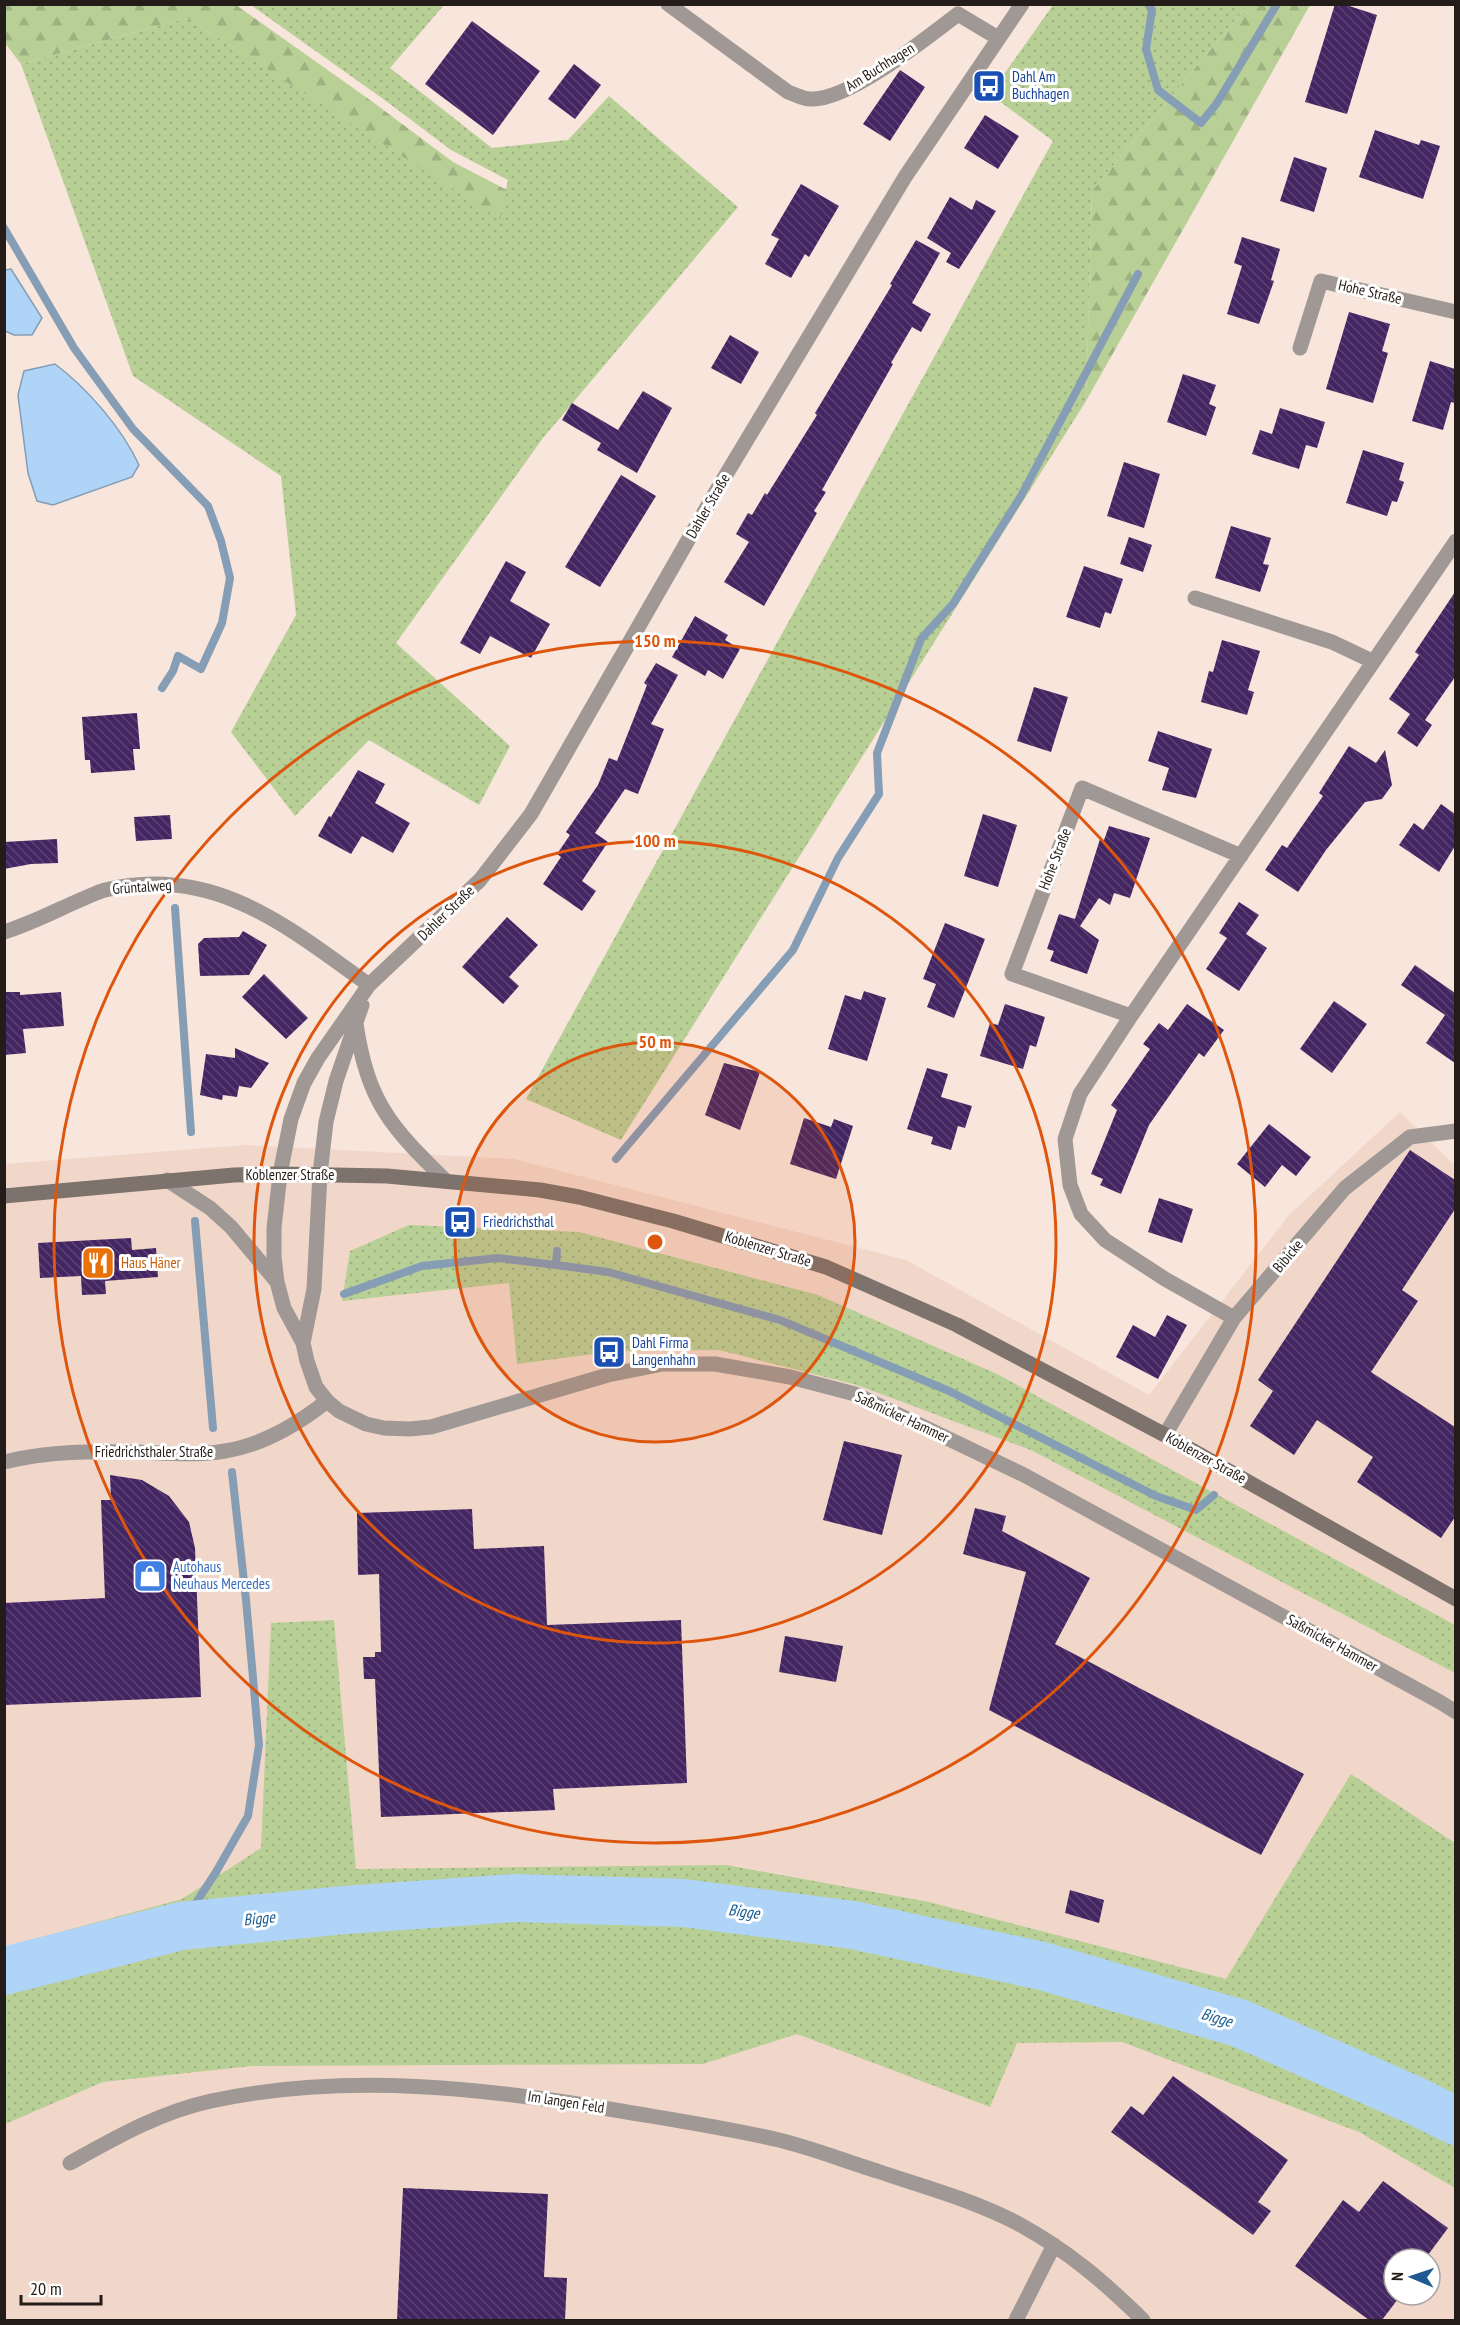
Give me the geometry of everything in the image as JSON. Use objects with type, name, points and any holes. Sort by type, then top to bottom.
[{"type":"main road","name":"Koblenzer Straße","points":[[4,1196],[167,1180],[280,1174],[446,1181],[540,1190],[598,1201],[746,1242],[826,1267],[957,1324],[1165,1435],[1455,1599]]},
{"type":"street","name":"Am Buchhagen","points":[[668,4],[788,92],[810,99],[850,88],[929,36],[957,9],[998,38]]},
{"type":"street","name":"Dahler Straße","points":[[280,1174],[291,1119],[304,1083],[318,1058],[369,985],[480,880],[531,813],[718,488],[905,177],[1022,4]]},
{"type":"street","name":"Hohe Straße","points":[[1300,348],[1321,281],[1455,309]]},
{"type":"street","points":[[1234,1318],[1165,1279],[1105,1240],[1081,1214],[1070,1185],[1065,1139],[1080,1094],[1455,541]]},
{"type":"street","points":[[1195,598],[1332,642],[1372,661]]},
{"type":"street","name":"Hohe Straße","points":[[1131,1016],[1012,974],[1082,788],[1241,856]]},
{"type":"street","name":"Grüntalweg","points":[[4,932],[104,890],[141,885],[182,885],[229,896],[269,917],[369,985]]},
{"type":"street","name":"Dahler Straße","points":[[320,1174],[326,1122],[336,1081],[369,985]]},
{"type":"street","name":"Dahler Straße","points":[[356,1021],[362,1063],[378,1102],[405,1140],[446,1181]]},
{"type":"street","name":"Bibicke","points":[[1165,1435],[1234,1318],[1345,1188],[1410,1137],[1455,1131]]},
{"type":"street","name":"Saßmicker Hammer","points":[[280,1174],[274,1228],[274,1257],[277,1282],[284,1308],[303,1343],[316,1387],[327,1401],[349,1417],[366,1424],[409,1429],[431,1427],[608,1375],[663,1364],[715,1364],[790,1377],[855,1394],[1034,1480],[1430,1696],[1455,1712]]},
{"type":"street","name":"Saßmicker Hammer","points":[[303,1343],[314,1289],[320,1174]]},
{"type":"street","name":"Saßmicker Hammer","points":[[167,1180],[210,1208],[231,1227],[277,1282]]},
{"type":"street","name":"Friedrichsthaler Straße","points":[[4,1462],[55,1454],[117,1452],[201,1454],[226,1451],[270,1437],[303,1419],[327,1401]]},
{"type":"street","name":"Im langen Feld","points":[[70,2163],[137,2127],[167,2114],[207,2102],[243,2095],[282,2090],[382,2086],[495,2092],[553,2099],[782,2141],[976,2205],[1054,2244],[1094,2274],[1143,2320]]},
{"type":"street","points":[[1016,2320],[1054,2244]]},
{"type":"shaded area","points":[[1400,1112],[1455,1166],[1455,2320],[5,2320],[5,1164],[245,1145],[514,1159],[906,1260],[1149,1395],[1289,1215]]},
{"type":"green space","points":[[5,4],[236,5],[453,162],[507,190],[500,219],[187,18],[21,64],[5,43]]},
{"type":"green space","points":[[251,5],[444,5],[390,68],[492,148],[568,140],[609,96],[738,207],[543,438],[396,643],[510,746],[479,805],[369,740],[295,816],[231,732],[296,615],[281,476],[133,376],[21,64],[187,18],[500,218],[508,180],[451,150]]},
{"type":"green space","points":[[1053,5],[1248,5],[1092,191],[1086,401],[621,1140],[526,1099],[1053,141],[990,94]]},
{"type":"green space","points":[[1248,5],[1310,5],[1086,401],[1092,191]]},
{"type":"green space","points":[[409,1225],[579,1232],[818,1295],[997,1374],[1455,1625],[1455,1673],[1031,1450],[857,1385],[719,1350],[617,1351],[517,1364],[509,1283],[342,1301],[350,1251]]},
{"type":"green space","points":[[334,1620],[356,1869],[726,1865],[929,1902],[1226,1979],[1351,1774],[1455,1843],[1455,2188],[1359,2132],[1122,2042],[1017,2043],[990,2107],[797,2034],[703,2064],[252,2066],[103,2082],[5,2124],[5,1947],[182,1899],[261,1848],[271,1623]]},
{"type":"water","points":[[11,269],[42,318],[32,335],[14,335],[5,331],[5,270]]},
{"type":"water","points":[[55,364],[103,410],[123,437],[139,465],[132,477],[53,505],[37,501],[28,473],[18,395],[24,371]]},
{"type":"building","points":[[1335,4],[1343,4],[1377,15],[1347,114],[1305,102]]},
{"type":"building","points":[[472,21],[540,71],[493,135],[425,84]]},
{"type":"building","points":[[574,64],[601,85],[575,119],[548,99]]},
{"type":"building","points":[[900,70],[925,87],[890,141],[863,124]]},
{"type":"building","points":[[985,115],[1019,136],[998,169],[964,148]]},
{"type":"building","points":[[1375,130],[1419,145],[1421,140],[1440,146],[1423,199],[1359,177]]},
{"type":"building","points":[[1294,157],[1327,168],[1314,212],[1280,201]]},
{"type":"building","points":[[801,184],[839,206],[809,257],[805,254],[791,278],[765,264],[779,239],[771,235]]},
{"type":"building","points":[[950,197],[972,210],[976,200],[996,211],[959,269],[946,262],[951,253],[927,238]]},
{"type":"building","points":[[1242,237],[1280,249],[1271,280],[1274,281],[1259,324],[1227,314],[1242,266],[1234,263]]},
{"type":"building","points":[[916,240],[940,253],[912,303],[931,314],[921,332],[912,327],[891,363],[893,364],[822,490],[826,492],[814,511],[817,513],[764,606],[724,582],[749,542],[736,534],[748,513],[752,515],[765,493],[767,495],[817,415],[815,413],[892,285],[890,284]]},
{"type":"building","points":[[1349,312],[1390,324],[1382,351],[1388,353],[1373,403],[1326,389]]},
{"type":"building","points":[[730,335],[759,352],[741,384],[711,368]]},
{"type":"building","points":[[1430,361],[1455,369],[1455,403],[1451,402],[1443,430],[1412,421]]},
{"type":"building","points":[[1183,374],[1216,385],[1209,404],[1216,407],[1206,436],[1167,422]]},
{"type":"building","points":[[643,391],[672,408],[637,473],[597,450],[601,443],[562,420],[572,403],[618,430]]},
{"type":"building","points":[[1280,408],[1325,422],[1317,448],[1306,445],[1299,469],[1252,454],[1260,430],[1272,434]]},
{"type":"building","points":[[1363,450],[1404,463],[1399,480],[1404,482],[1397,502],[1392,501],[1387,516],[1346,503]]},
{"type":"building","points":[[1124,462],[1160,474],[1144,528],[1107,516]]},
{"type":"building","points":[[621,475],[656,496],[600,587],[565,567]]},
{"type":"building","points":[[1231,526],[1271,538],[1263,564],[1269,565],[1260,592],[1215,578]]},
{"type":"building","points":[[1129,537],[1152,545],[1143,572],[1120,564]]},
{"type":"building","points":[[506,561],[526,572],[510,601],[550,624],[531,658],[490,636],[480,654],[460,643]]},
{"type":"building","points":[[1084,566],[1123,579],[1111,614],[1105,612],[1100,628],[1066,617]]},
{"type":"building","points":[[1455,592],[1455,677],[1425,720],[1432,725],[1417,747],[1397,733],[1410,714],[1389,699],[1419,655],[1415,652]]},
{"type":"building","points":[[695,616],[728,635],[725,640],[740,649],[723,679],[708,670],[705,676],[672,657]]},
{"type":"building","points":[[1222,640],[1260,651],[1248,690],[1254,692],[1247,715],[1201,702],[1209,671],[1213,672]]},
{"type":"building","points":[[656,663],[678,675],[651,724],[664,729],[638,794],[625,789],[595,833],[608,842],[582,881],[596,891],[582,911],[543,884],[561,857],[557,854],[570,835],[566,832],[598,785],[609,758],[617,761],[647,685],[644,683]]},
{"type":"building","points":[[1034,687],[1068,697],[1051,752],[1017,741]]},
{"type":"building","points":[[137,713],[140,749],[133,749],[135,770],[91,773],[90,760],[85,760],[82,717]]},
{"type":"building","points":[[1158,731],[1212,749],[1196,798],[1162,790],[1169,768],[1148,761]]},
{"type":"building","points":[[1349,746],[1376,763],[1385,750],[1392,785],[1382,799],[1365,802],[1326,850],[1298,892],[1265,870],[1282,845],[1287,848],[1323,796],[1319,793]]},
{"type":"building","points":[[358,770],[385,784],[375,803],[410,823],[393,853],[362,836],[351,854],[318,836]]},
{"type":"building","points":[[1441,804],[1455,814],[1455,846],[1439,872],[1399,845],[1414,823],[1423,830]]},
{"type":"building","points":[[983,814],[1017,825],[998,887],[964,876]]},
{"type":"building","points":[[170,815],[172,839],[136,841],[134,817]]},
{"type":"building","points":[[1109,826],[1150,838],[1130,898],[1114,893],[1110,905],[1099,898],[1080,926],[1099,940],[1087,974],[1050,961],[1054,951],[1047,949],[1059,914],[1075,919],[1100,839],[1104,840]]},
{"type":"building","points":[[57,839],[58,863],[31,864],[4,869],[4,842]]},
{"type":"building","points":[[1239,902],[1259,915],[1246,934],[1267,948],[1239,991],[1206,969],[1227,938],[1219,933]]},
{"type":"building","points":[[507,917],[538,945],[509,977],[519,986],[503,1004],[462,967]]},
{"type":"building","points":[[945,923],[985,939],[954,1018],[927,1007],[936,984],[923,979]]},
{"type":"building","points":[[243,931],[267,945],[249,975],[200,976],[198,944],[204,938],[239,937]]},
{"type":"building","points":[[1415,965],[1455,993],[1455,1063],[1426,1043],[1445,1015],[1401,985]]},
{"type":"building","points":[[264,974],[308,1018],[286,1039],[242,997]]},
{"type":"building","points":[[864,991],[886,998],[867,1061],[828,1049],[845,995],[861,1000]]},
{"type":"building","points":[[4,992],[20,992],[20,995],[61,992],[64,1026],[23,1029],[26,1053],[4,1055]]},
{"type":"building","points":[[1334,1001],[1367,1024],[1332,1073],[1300,1049]]},
{"type":"building","points":[[1005,1004],[1045,1017],[1036,1047],[1030,1045],[1023,1069],[980,1056],[990,1023],[998,1025]]},
{"type":"building","points":[[1187,1004],[1224,1030],[1204,1057],[1199,1053],[1149,1125],[1121,1194],[1100,1185],[1103,1179],[1091,1174],[1117,1110],[1111,1105],[1150,1049],[1143,1044],[1159,1023],[1168,1030]]},
{"type":"building","points":[[235,1048],[269,1063],[251,1088],[239,1086],[237,1097],[223,1095],[222,1100],[200,1095],[206,1054],[235,1058]]},
{"type":"building","points":[[724,1063],[760,1072],[740,1130],[705,1115]]},
{"type":"building","points":[[927,1068],[948,1074],[941,1097],[972,1106],[965,1128],[958,1126],[951,1150],[931,1144],[933,1137],[907,1129]]},
{"type":"building","points":[[804,1118],[831,1127],[834,1119],[853,1126],[836,1179],[790,1164]]},
{"type":"building","points":[[1269,1124],[1311,1157],[1296,1176],[1282,1165],[1265,1187],[1237,1164]]},
{"type":"building","points":[[1410,1150],[1455,1180],[1455,1209],[1402,1290],[1418,1301],[1371,1372],[1455,1427],[1455,1517],[1441,1538],[1357,1482],[1373,1457],[1317,1420],[1294,1455],[1250,1426],[1273,1391],[1258,1380]]},
{"type":"building","points":[[1159,1198],[1193,1209],[1182,1243],[1148,1232]]},
{"type":"building","name":"Haus Häner","points":[[131,1238],[132,1250],[156,1248],[158,1277],[105,1281],[106,1294],[82,1295],[81,1276],[40,1278],[38,1243]]},
{"type":"building","points":[[1167,1315],[1187,1325],[1158,1379],[1116,1357],[1133,1325],[1155,1337]]},
{"type":"building","points":[[844,1441],[902,1455],[882,1535],[823,1520]]},
{"type":"building","name":"Autohaus Neuhaus Mercedes","points":[[110,1475],[142,1480],[169,1496],[189,1522],[195,1548],[201,1697],[4,1705],[4,1603],[105,1598],[101,1500],[111,1500]]},
{"type":"building","points":[[975,1508],[1006,1516],[1002,1531],[1090,1578],[1055,1644],[1304,1774],[1261,1855],[1011,1724],[1012,1722],[989,1710],[1026,1572],[963,1554]]},
{"type":"building","points":[[472,1509],[474,1549],[544,1546],[547,1625],[681,1620],[687,1783],[553,1789],[555,1810],[381,1817],[375,1679],[364,1679],[363,1657],[375,1657],[375,1652],[381,1652],[379,1574],[358,1575],[357,1513]]},
{"type":"building","points":[[785,1636],[843,1646],[836,1682],[779,1672]]},
{"type":"building","points":[[1070,1890],[1104,1900],[1099,1923],[1065,1913]]},
{"type":"building","points":[[1173,2076],[1288,2160],[1258,2202],[1271,2211],[1253,2235],[1111,2132],[1131,2106],[1143,2115]]},
{"type":"building","points":[[1383,2181],[1448,2228],[1434,2247],[1382,2247],[1382,2307],[1392,2307],[1382,2320],[1369,2320],[1295,2266],[1343,2200],[1359,2212]]},
{"type":"building","points":[[403,2188],[548,2194],[544,2277],[567,2278],[565,2320],[397,2320]]},
{"type":"waterway","points":[[1148,4],[1152,10],[1146,49],[1158,90],[1201,123],[1217,103],[1277,4]]},
{"type":"waterway","points":[[4,228],[74,348],[133,429],[208,506],[221,541],[230,578],[222,623],[201,669],[178,656],[173,671],[162,688]]},
{"type":"waterway","points":[[616,1159],[793,950],[838,858],[879,794],[877,753],[921,639],[953,604],[1021,496],[1138,274]]},
{"type":"waterway","points":[[175,908],[191,1132]]},
{"type":"waterway","points":[[195,1221],[213,1428]]},
{"type":"waterway","points":[[344,1294],[422,1266],[498,1258],[556,1265],[557,1251]]},
{"type":"waterway","points":[[556,1265],[608,1272],[780,1320],[949,1391],[1156,1496],[1196,1510],[1214,1495]]},
{"type":"waterway","points":[[181,1926],[216,1872],[248,1816],[259,1745],[232,1472]]},
{"type":"waterway","name":"Bigge","points":[[4,1971],[181,1926],[345,1910],[515,1898],[684,1903],[853,1925],[1042,1966],[1239,2023],[1456,2121]]},
{"type":"place","name":"Dahl Am Buchhagen","points":[[989,86]]},
{"type":"place","name":"Friedrichsthal","points":[[460,1222]]},
{"type":"place","name":"Haus Häner","points":[[98,1263]]},
{"type":"place","name":"Dahl Firma Langenhahn","points":[[609,1352]]},
{"type":"place","name":"Autohaus Neuhaus Mercedes","points":[[150,1576]]}]
